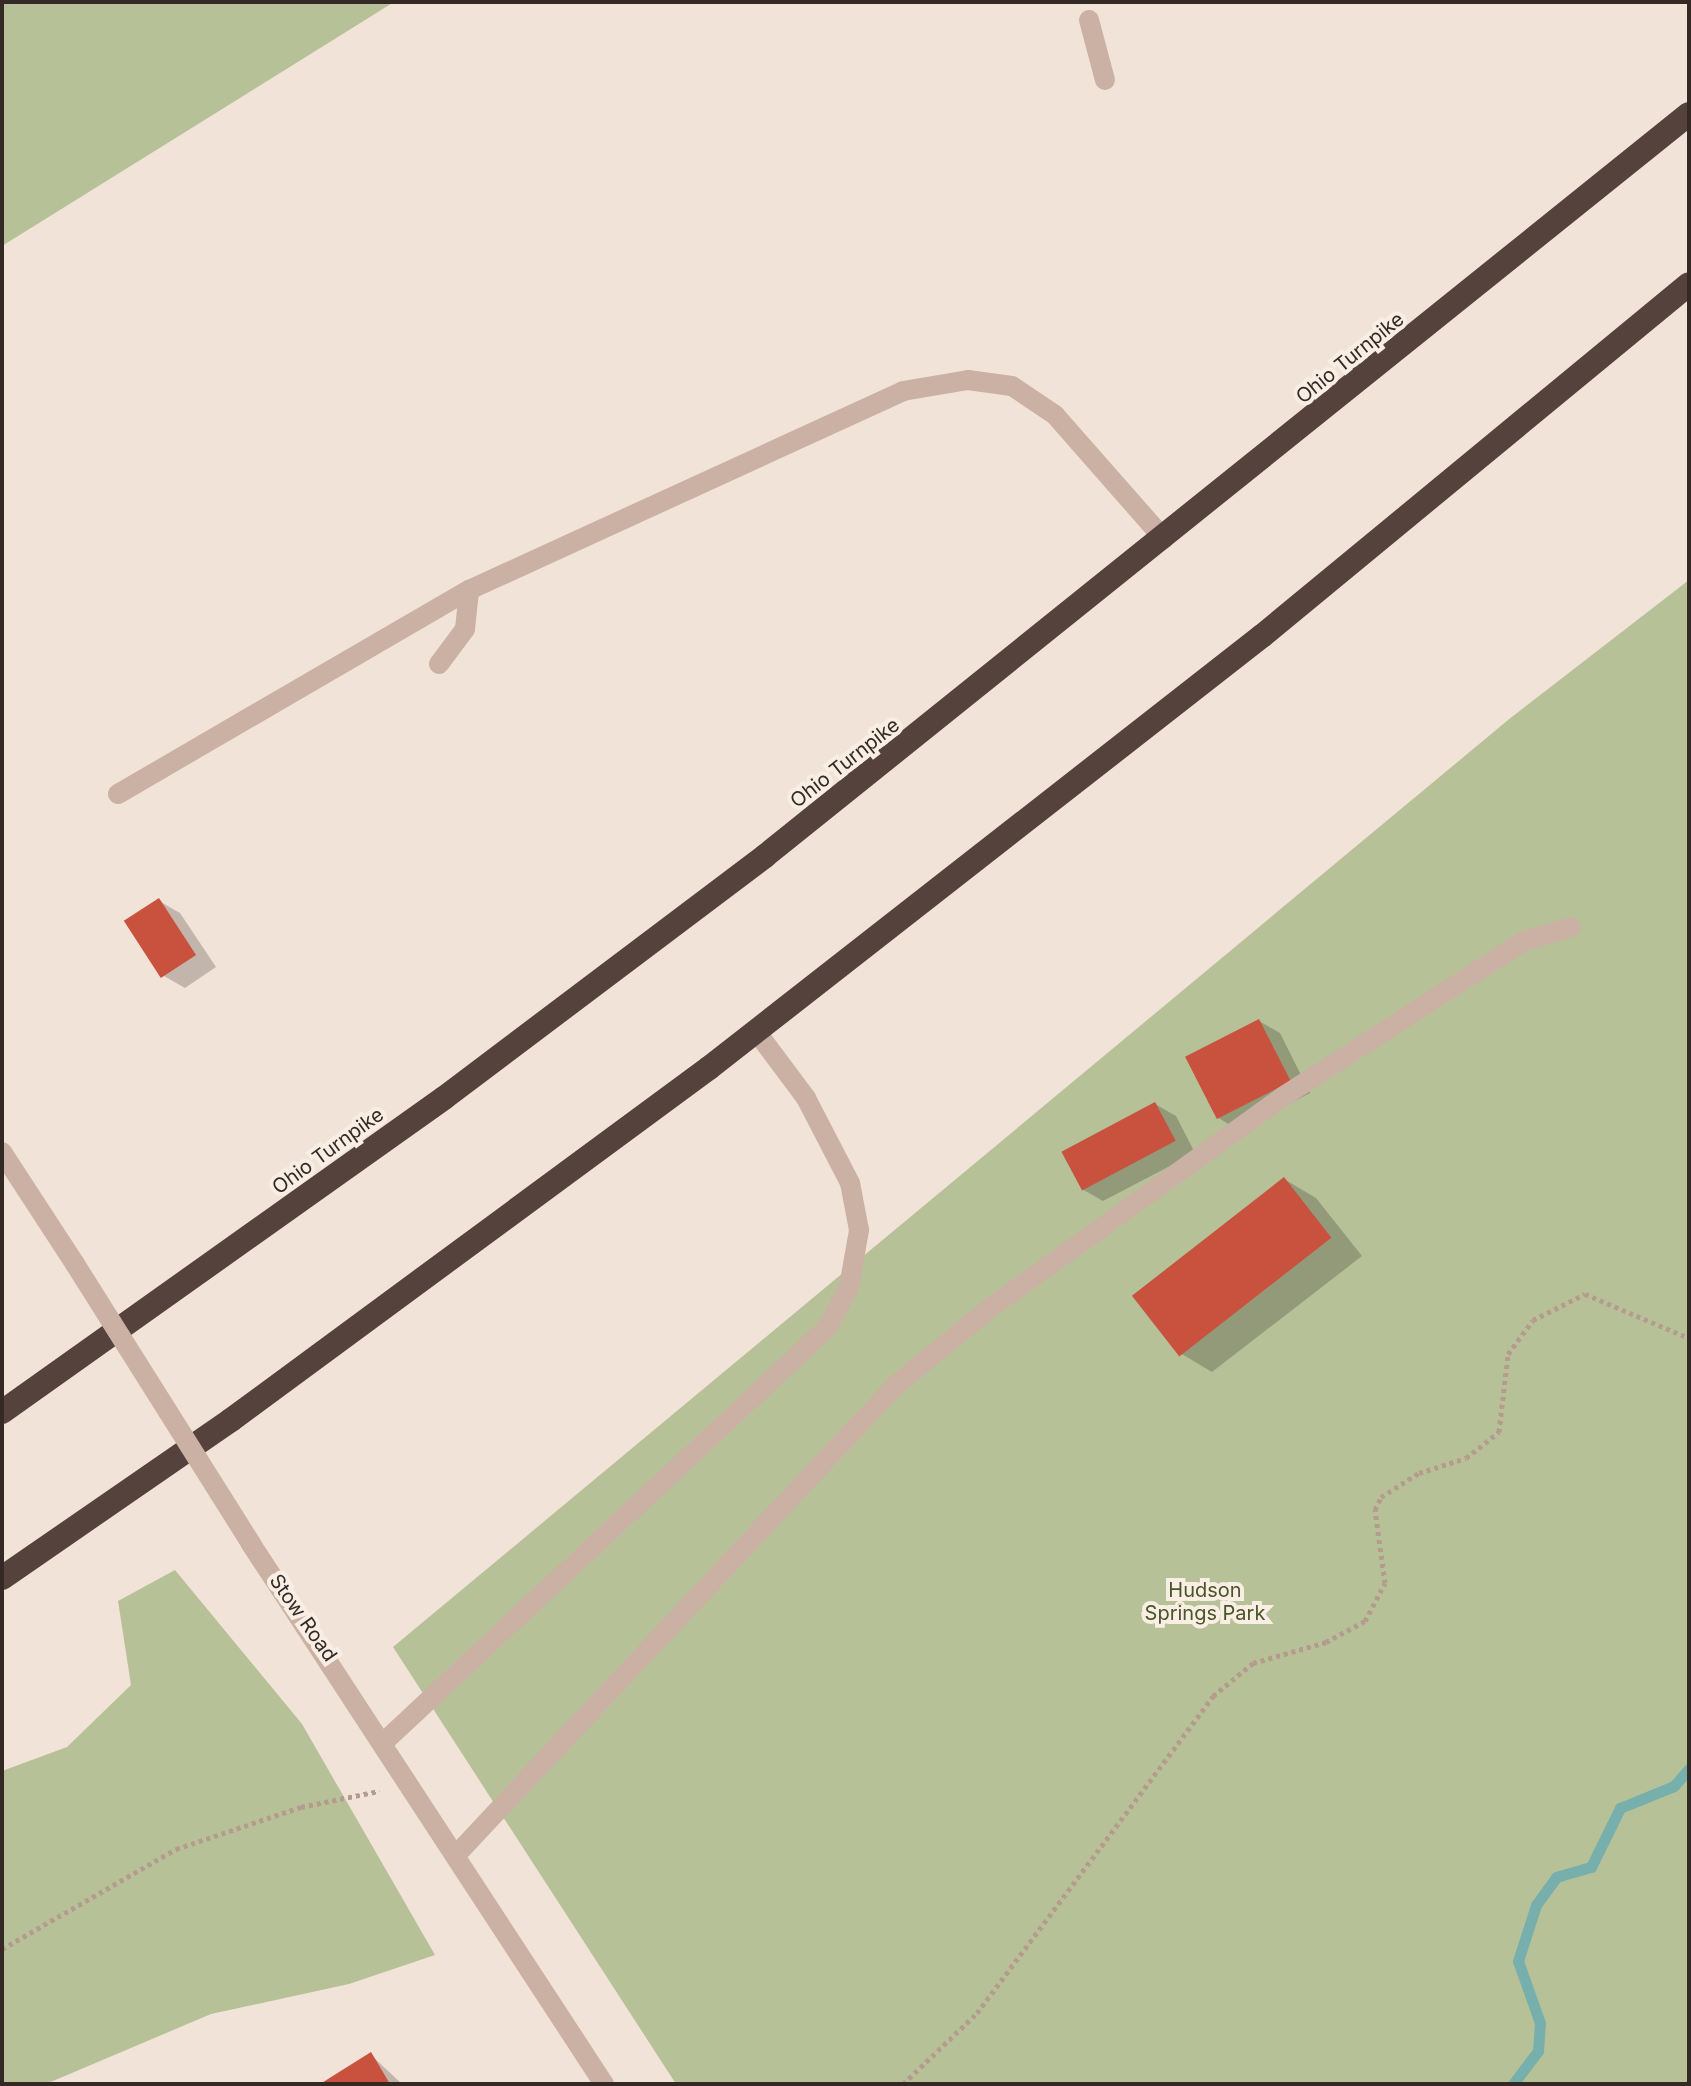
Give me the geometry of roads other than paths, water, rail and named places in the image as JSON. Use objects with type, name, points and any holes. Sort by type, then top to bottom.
[{"type":"highway","name":"Ohio Turnpike","points":[[2,1412],[456,1089],[1164,539],[1689,114]]},
{"type":"highway","points":[[2,1578],[443,1267],[756,1031],[1262,636],[1689,284]]},
{"type":"street","points":[[1089,20],[1105,80]]},
{"type":"street","points":[[118,794],[469,590],[903,391],[968,380],[1012,386],[1055,415],[1164,539]]},
{"type":"street","points":[[439,664],[465,629],[469,590]]},
{"type":"street","points":[[458,1853],[908,1375],[990,1308],[1293,1090],[1524,941],[1571,927]]},
{"type":"street","points":[[385,1741],[827,1328],[849,1287],[859,1230],[850,1183],[806,1098],[756,1031]]},
{"type":"street","name":"Stow Road","points":[[2,1152],[251,1544],[385,1741],[604,2084]]},
{"type":"waterway","points":[[1513,2084],[1538,2051],[1540,2023],[1518,1961],[1536,1905],[1556,1877],[1591,1867],[1620,1808],[1674,1786],[1689,1769]]},
{"type":"park label","name":"Hudson Springs Park","points":[[1205,1602]]}]
